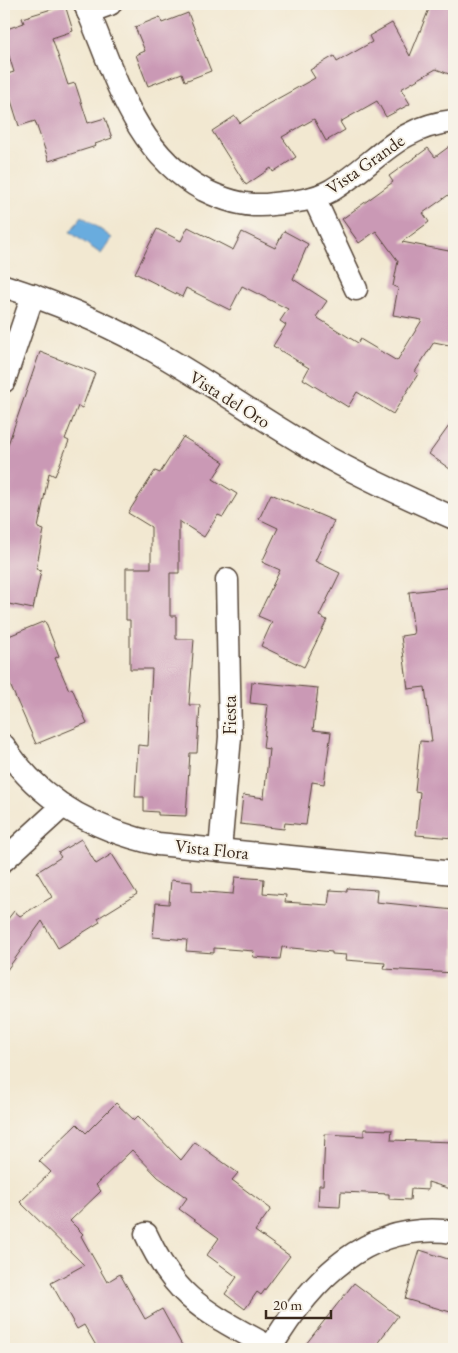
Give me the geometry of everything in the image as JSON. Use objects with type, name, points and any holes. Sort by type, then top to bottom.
[{"type":"street","points":[[86,8],[110,4]]},
{"type":"street","name":"Vista Grande","points":[[86,8],[116,79],[144,138],[174,171],[215,196],[236,203],[269,205],[314,198],[347,180],[392,143],[416,129],[454,121]]},
{"type":"street","points":[[314,198],[356,289]]},
{"type":"street","name":"Vista del Oro","points":[[4,286],[70,309],[141,343],[316,451],[367,478],[454,518]]},
{"type":"street","points":[[4,381],[33,295]]},
{"type":"street","name":"Fiesta","points":[[220,850],[230,737],[228,580]]},
{"type":"street","name":"Vista Flora","points":[[4,746],[34,783],[62,806],[92,823],[124,836],[158,844],[454,873]]},
{"type":"street","points":[[4,860],[62,806]]},
{"type":"street","points":[[146,1234],[159,1262],[173,1282],[195,1304],[270,1349],[310,1292],[333,1268],[363,1247],[393,1235],[415,1231],[437,1230],[454,1232]]},
{"type":"water","points":[[82,216],[112,238],[101,254],[70,232]]},
{"type":"building","points":[[431,4],[454,4],[454,76],[436,69],[401,89],[410,104],[386,117],[377,101],[340,122],[345,130],[326,141],[314,119],[282,137],[296,157],[273,172],[271,168],[246,185],[212,131],[235,116],[240,123],[268,104],[315,78],[310,70],[334,56],[337,62],[372,42],[369,36],[392,23],[410,56]]},
{"type":"building","points":[[65,5],[73,31],[52,38],[68,85],[75,83],[88,123],[105,118],[112,138],[95,144],[96,146],[49,161],[35,121],[19,126],[4,78],[4,75],[14,72],[4,40],[4,30],[24,23],[22,18]]},
{"type":"building","points":[[188,13],[211,71],[185,81],[182,73],[148,86],[136,55],[145,51],[135,27],[160,17],[162,23]]},
{"type":"building","points":[[454,143],[454,191],[423,213],[429,222],[402,242],[454,252],[454,346],[434,342],[415,372],[418,374],[393,414],[357,392],[348,407],[303,379],[309,368],[273,346],[286,325],[280,321],[288,309],[242,286],[230,310],[186,288],[182,297],[135,273],[157,229],[181,241],[188,227],[233,250],[242,232],[275,248],[284,231],[308,244],[293,279],[327,301],[316,317],[358,343],[360,339],[397,361],[422,320],[393,315],[398,288],[393,286],[398,261],[376,231],[359,243],[342,219],[393,182],[389,176],[428,148],[435,157]]},
{"type":"building","points":[[40,352],[95,373],[82,408],[78,406],[65,439],[69,441],[55,476],[49,473],[38,528],[44,530],[36,569],[41,571],[33,609],[4,603],[4,456]]},
{"type":"building","points":[[454,419],[454,472],[429,454]]},
{"type":"building","points":[[183,437],[224,462],[213,479],[237,494],[223,517],[218,515],[204,537],[179,521],[179,573],[170,573],[170,616],[176,616],[176,639],[194,639],[189,705],[200,705],[197,753],[190,753],[186,816],[158,815],[158,812],[144,811],[144,797],[135,797],[138,745],[148,746],[152,669],[130,669],[130,620],[126,620],[126,568],[151,568],[151,527],[128,513],[155,471],[160,473]]},
{"type":"building","points":[[271,494],[334,521],[315,561],[340,573],[319,616],[327,620],[304,667],[261,646],[272,622],[258,616],[280,570],[262,562],[278,528],[259,519]]},
{"type":"building","points":[[454,587],[454,838],[416,835],[420,792],[415,791],[420,741],[432,742],[425,687],[408,689],[401,636],[414,634],[409,592]]},
{"type":"building","points":[[45,621],[59,656],[55,658],[69,690],[72,688],[87,723],[36,744],[4,671],[4,638]]},
{"type":"building","points":[[252,682],[318,688],[313,730],[331,732],[324,784],[312,782],[306,825],[285,823],[284,829],[240,824],[243,795],[264,798],[269,749],[263,748],[268,705],[250,703]]},
{"type":"building","points":[[81,839],[96,864],[112,854],[137,894],[98,918],[100,922],[58,948],[42,921],[4,974],[4,924],[14,911],[20,916],[52,897],[37,872],[61,857],[58,853]]},
{"type":"building","points":[[235,877],[264,879],[263,893],[286,895],[285,902],[328,905],[330,890],[347,891],[347,888],[377,890],[376,902],[454,910],[454,973],[384,969],[385,963],[345,960],[346,955],[332,954],[332,952],[282,947],[280,959],[253,957],[254,951],[214,948],[214,953],[186,951],[187,940],[153,937],[156,903],[169,904],[171,880],[192,882],[192,891],[233,894]]},
{"type":"building","points":[[116,1103],[134,1120],[138,1116],[181,1160],[195,1142],[238,1173],[232,1180],[271,1209],[255,1231],[290,1256],[261,1295],[257,1292],[245,1309],[225,1294],[237,1277],[207,1255],[219,1238],[179,1209],[187,1198],[158,1177],[132,1150],[96,1185],[101,1191],[70,1221],[83,1234],[81,1236],[107,1282],[120,1274],[145,1319],[162,1309],[184,1349],[98,1349],[84,1325],[77,1329],[51,1283],[84,1265],[20,1202],[51,1172],[39,1161],[77,1124],[86,1133]]},
{"type":"building","points":[[364,1129],[392,1130],[391,1140],[454,1142],[454,1190],[428,1182],[428,1190],[411,1189],[410,1200],[389,1199],[389,1194],[341,1192],[340,1207],[318,1206],[319,1185],[323,1185],[325,1134],[364,1136]]},
{"type":"building","points":[[420,1250],[454,1261],[454,1313],[405,1299]]},
{"type":"building","points":[[354,1283],[398,1316],[373,1349],[302,1349]]}]
